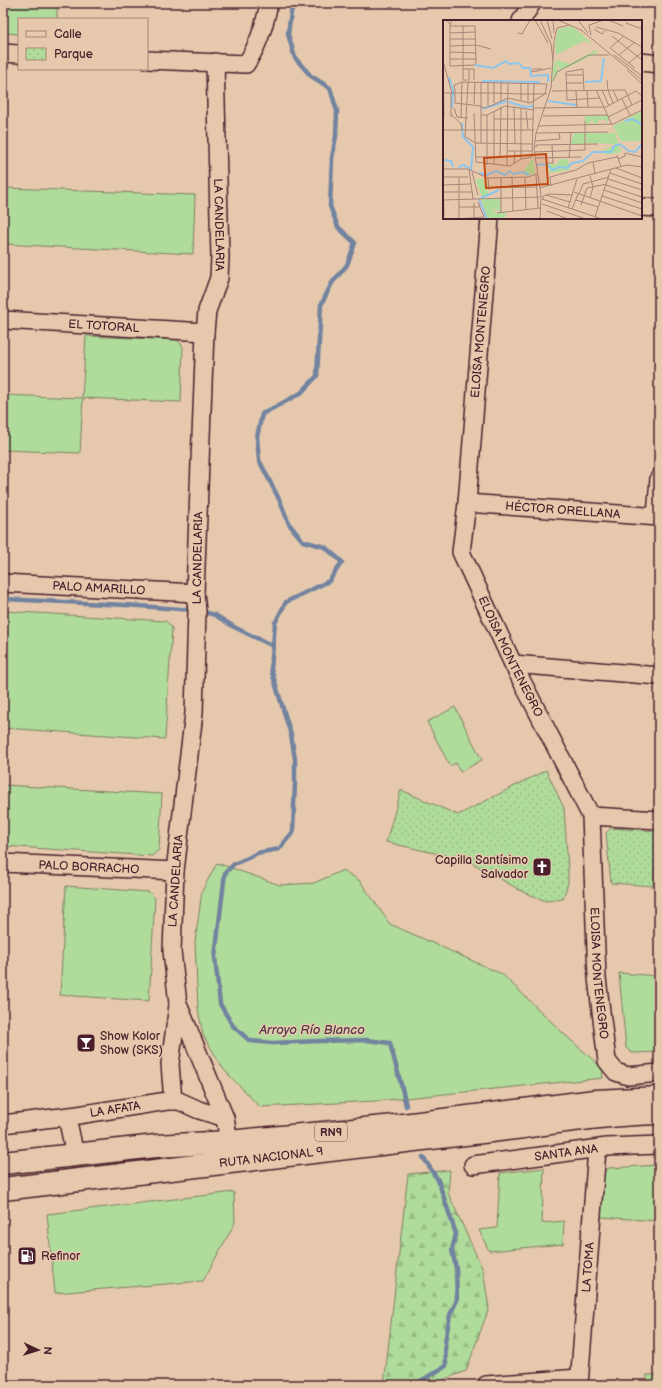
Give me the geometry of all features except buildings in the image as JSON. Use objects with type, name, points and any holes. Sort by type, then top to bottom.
[{"type":"main road","name":"RUTA NACIONAL 9","points":[[3,1163],[156,1146],[229,1142],[395,1126],[564,1105],[659,1098]]},
{"type":"main road","name":"RUTA NACIONAL 9","points":[[3,1189],[516,1128],[613,1115],[659,1113]]},
{"type":"main road","points":[[3,1198],[47,1184]]},
{"type":"street","points":[[148,60],[246,64],[254,52],[266,18],[268,3]]},
{"type":"street","points":[[522,20],[532,3]]},
{"type":"street","points":[[3,53],[18,54]]},
{"type":"street","name":"LA CANDELARIA","points":[[215,62],[220,278],[207,311],[205,332],[195,593],[197,611],[194,713],[175,871],[172,951],[178,1004],[225,1118],[229,1142]]},
{"type":"street","points":[[642,62],[659,64]]},
{"type":"street","points":[[642,207],[659,208]]},
{"type":"street","name":"ELOISA MONTENEGRO","points":[[490,219],[467,503],[461,552],[512,664],[591,816],[598,978],[607,1061],[616,1072],[628,1076],[659,1073]]},
{"type":"street","name":"EL TOTORAL","points":[[3,320],[205,332]]},
{"type":"street","points":[[658,517],[659,478]]},
{"type":"street","name":"HÉCTOR ORELLANA","points":[[467,503],[658,517]]},
{"type":"street","name":"PALO AMARILLO","points":[[3,583],[195,593]]},
{"type":"street","points":[[512,664],[659,676]]},
{"type":"street","points":[[591,816],[659,820]]},
{"type":"street","name":"PALO BORRACHO","points":[[3,863],[175,871]]},
{"type":"street","points":[[173,1101],[170,1064],[178,1004]]},
{"type":"street","name":"LA AFATA","points":[[3,1124],[67,1117],[167,1101],[179,1101],[198,1110],[225,1118]]},
{"type":"street","points":[[67,1117],[75,1155]]},
{"type":"street","name":"SANTA ANA","points":[[473,1165],[597,1149],[659,1145]]},
{"type":"street","name":"LA TOMA","points":[[579,1381],[597,1149]]},
{"type":"street","points":[[486,1385],[579,1381]]},
{"type":"green space","points":[[3,3],[57,3],[57,18],[18,18],[18,34],[3,33]]},
{"type":"green space","points":[[6,188],[195,195],[193,254],[3,244]]},
{"type":"green space","points":[[86,336],[177,340],[183,346],[181,402],[83,398],[80,453],[3,450],[3,395],[82,398]]},
{"type":"green space","points":[[3,611],[166,621],[172,628],[165,739],[3,728]]},
{"type":"green space","points":[[455,707],[482,760],[460,772],[456,763],[450,766],[427,722]]},
{"type":"green space","points":[[546,770],[564,808],[568,883],[563,899],[546,901],[523,892],[469,861],[386,842],[401,790],[458,815]]},
{"type":"green space","points":[[3,785],[162,794],[159,850],[152,856],[3,846]]},
{"type":"green space","points":[[611,828],[658,831],[653,886],[611,883],[606,833]]},
{"type":"green space","points":[[217,863],[280,885],[314,883],[343,870],[360,881],[390,924],[502,974],[563,1033],[602,1068],[603,1078],[376,1101],[260,1107],[224,1070],[203,1035],[198,1009],[195,942],[202,891]]},
{"type":"green space","points":[[66,886],[149,892],[155,898],[149,1001],[60,995]]},
{"type":"green space","points":[[619,973],[659,976],[659,1052],[632,1053],[626,1048]]},
{"type":"green space","points":[[659,1165],[659,1221],[601,1217],[603,1173],[609,1168]]},
{"type":"green space","points":[[544,1168],[542,1223],[564,1221],[563,1244],[489,1251],[479,1230],[497,1228],[500,1173]]},
{"type":"green space","points":[[450,1170],[448,1193],[483,1270],[489,1308],[466,1371],[431,1384],[384,1385],[408,1174]]},
{"type":"green space","points":[[234,1192],[235,1223],[203,1281],[55,1293],[47,1214]]},
{"type":"green space","points":[[647,1375],[659,1375],[659,1385],[647,1385]]},
{"type":"waterway","name":"Arroyo Río Blanco","points":[[294,3],[291,12],[288,34],[295,58],[311,76],[330,88],[337,111],[336,136],[332,158],[330,206],[338,227],[355,243],[347,265],[332,283],[321,305],[317,376],[301,393],[262,414],[257,437],[259,460],[280,501],[289,524],[303,541],[325,547],[342,562],[329,581],[286,602],[275,623],[271,669],[291,735],[295,759],[293,832],[279,849],[257,853],[234,864],[225,873],[215,957],[220,1004],[233,1026],[250,1041],[273,1043],[367,1040],[390,1043],[406,1106]]},
{"type":"waterway","points":[[3,599],[193,610]]},
{"type":"waterway","points":[[200,611],[215,615],[234,627],[273,646]]},
{"type":"waterway","name":"Arroyo Río Blanco","points":[[414,1385],[446,1366],[445,1342],[450,1315],[457,1300],[456,1268],[452,1250],[456,1234],[438,1180],[423,1157]]},
{"type":"place","name":"Capilla Santísimo Salvador","points":[[542,867]]},
{"type":"place","name":"Show Kolor Show (SKS)","points":[[86,1043]]},
{"type":"place","name":"Refinor","points":[[27,1256]]}]
